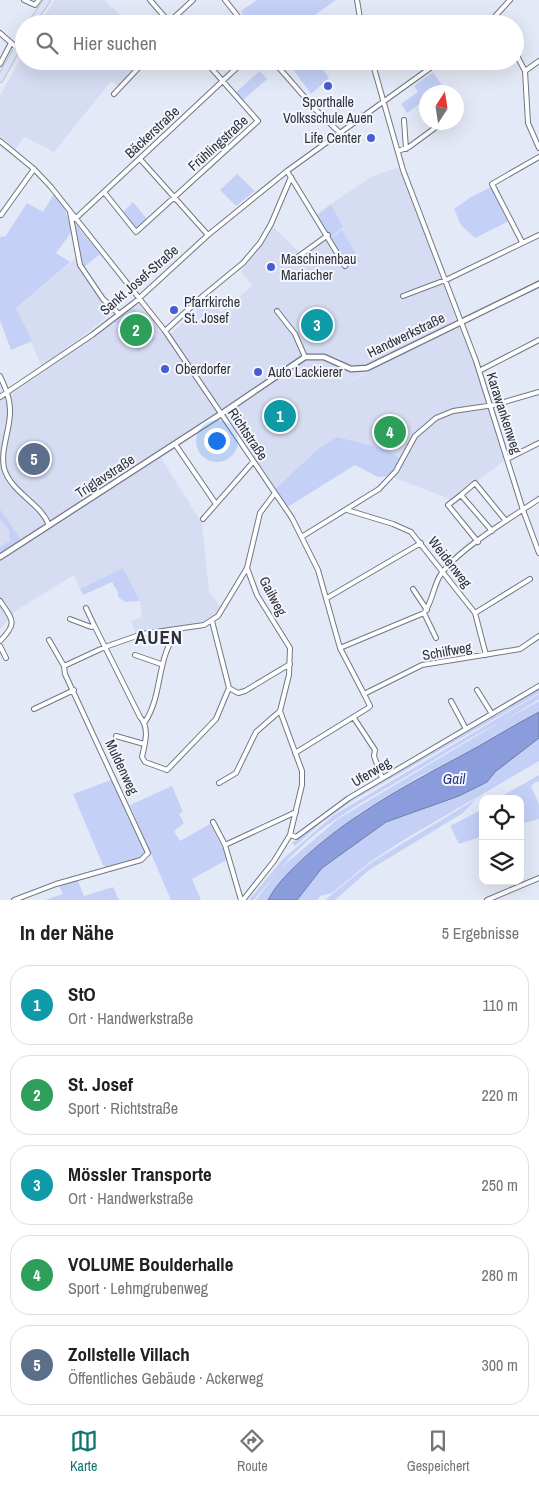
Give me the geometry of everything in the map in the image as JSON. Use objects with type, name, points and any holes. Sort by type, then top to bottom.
[{"type":"main road","points":[[37,15],[47,0]]},
{"type":"main road","points":[[0,80],[15,49]]},
{"type":"street","points":[[24,0],[35,5],[39,0]]},
{"type":"street","points":[[150,0],[162,15]]},
{"type":"street","points":[[177,15],[193,0]]},
{"type":"street","points":[[225,0],[237,15]]},
{"type":"street","points":[[357,0],[360,15]]},
{"type":"street","points":[[497,15],[510,0]]},
{"type":"street","points":[[0,34],[15,46]]},
{"type":"street","points":[[0,64],[11,42]]},
{"type":"street","points":[[539,61],[525,71],[528,123],[539,148]]},
{"type":"street","points":[[114,94],[137,70]]},
{"type":"street","points":[[213,70],[223,81]]},
{"type":"street","name":"Bäckerstraße","points":[[75,219],[235,70]]},
{"type":"street","points":[[282,70],[316,110],[339,132]]},
{"type":"street","name":"Karawankenweg","points":[[375,70],[398,151],[479,371],[523,510],[539,553]]},
{"type":"street","name":"Sankt Josef-Straße","points":[[0,397],[92,335],[138,299],[208,235],[286,171],[427,70]]},
{"type":"street","name":"Frühlingstraße","points":[[175,197],[258,121],[223,81]]},
{"type":"street","points":[[404,120],[406,149]]},
{"type":"street","points":[[398,151],[406,149],[432,130]]},
{"type":"street","name":"Richtstraße","points":[[0,140],[34,169],[165,332],[275,493],[303,536],[327,598],[340,648],[364,694]]},
{"type":"street","points":[[522,242],[492,184],[539,157]]},
{"type":"street","points":[[140,159],[208,235]]},
{"type":"street","points":[[1,215],[34,169]]},
{"type":"street","points":[[286,171],[328,235],[345,266]]},
{"type":"street","points":[[165,332],[204,295],[243,263],[260,243],[291,177]]},
{"type":"street","points":[[104,192],[136,232],[175,197]]},
{"type":"street","name":"Richtstraße","points":[[70,212],[80,264],[103,299],[119,314]]},
{"type":"street","points":[[295,259],[328,235]]},
{"type":"street","points":[[403,296],[445,281],[539,235]]},
{"type":"street","name":"Handwerkstraße","points":[[304,357],[324,357],[352,369],[366,368],[539,284]]},
{"type":"street","points":[[221,414],[304,357],[295,334],[277,311]]},
{"type":"street","points":[[479,371],[539,340]]},
{"type":"street","points":[[0,376],[7,393],[10,410],[3,467],[17,490],[45,516],[49,525]]},
{"type":"street","points":[[303,536],[379,489],[396,471],[415,436],[436,418],[453,411],[491,406],[539,392]]},
{"type":"street","name":"Triglavstraße","points":[[0,557],[221,414]]},
{"type":"street","points":[[507,459],[539,443]]},
{"type":"street","points":[[176,444],[216,504]]},
{"type":"street","points":[[203,519],[254,462]]},
{"type":"street","points":[[478,542],[448,505],[475,483],[506,521]]},
{"type":"street","name":"Gailweg","points":[[275,493],[260,513],[247,568],[257,595],[290,648],[290,664],[280,711]]},
{"type":"street","points":[[461,495],[492,531]]},
{"type":"street","points":[[340,648],[425,611],[442,573],[492,531],[539,499]]},
{"type":"street","name":"Weidenweg","points":[[346,510],[393,524],[411,532],[475,613],[486,655]]},
{"type":"street","points":[[327,598],[421,543]]},
{"type":"street","points":[[64,666],[105,647],[142,634],[212,621],[225,605],[247,568]]},
{"type":"street","points":[[475,613],[530,579]]},
{"type":"street","points":[[413,589],[425,611],[436,638]]},
{"type":"street","points":[[0,601],[13,624],[10,632],[0,641]]},
{"type":"street","points":[[86,608],[145,722],[146,734],[143,760],[167,770],[216,719],[229,688],[212,621]]},
{"type":"street","points":[[70,619],[91,627],[94,626]]},
{"type":"street","points":[[145,722],[158,689],[161,664],[176,633],[175,629]]},
{"type":"street","name":"Schilfweg","points":[[364,694],[422,665],[520,649],[539,636]]},
{"type":"street","name":"Muldenweg","points":[[14,900],[56,884],[141,860],[148,855],[148,848],[64,666],[49,640]]},
{"type":"street","points":[[0,646],[6,658]]},
{"type":"street","points":[[135,655],[161,664]]},
{"type":"street","points":[[229,688],[238,693],[245,691],[290,664]]},
{"type":"street","name":"Uferweg","points":[[290,835],[296,837],[349,798],[539,686]]},
{"type":"street","points":[[34,710],[74,690]]},
{"type":"street","points":[[477,690],[492,714]]},
{"type":"street","points":[[295,753],[354,718],[370,706],[364,694]]},
{"type":"street","points":[[451,701],[466,729]]},
{"type":"street","points":[[219,783],[236,773],[256,732],[280,711],[302,771],[302,785],[290,835],[274,861],[242,900]]},
{"type":"street","points":[[354,718],[374,750],[374,756],[382,778]]},
{"type":"street","points":[[116,736],[144,744]]},
{"type":"street","points":[[224,845],[296,812]]},
{"type":"street","points":[[213,822],[224,845],[242,900]]},
{"type":"street","points":[[487,900],[539,878]]},
{"type":"shaded area","points":[[55,0],[104,0],[120,15],[45,15]]},
{"type":"shaded area","points":[[257,0],[336,0],[315,15],[244,15],[241,11]]},
{"type":"shaded area","points":[[15,68],[133,70],[118,86],[111,81],[54,152],[24,137],[15,150],[0,135],[0,96]]},
{"type":"shaded area","points":[[294,70],[324,70],[329,78],[311,94]]},
{"type":"shaded area","points":[[260,71],[267,79],[243,100],[236,92]]},
{"type":"shaded area","points":[[433,72],[442,85],[419,85],[419,104],[407,113],[401,104],[418,92],[414,86]]},
{"type":"shaded area","points":[[400,167],[456,319],[327,395],[459,321],[506,459],[452,500],[390,476],[386,449],[337,437],[319,448],[274,490],[220,419],[161,458],[202,523],[209,591],[220,607],[216,614],[202,622],[136,635],[131,621],[142,617],[140,601],[123,568],[80,589],[74,575],[72,576],[14,612],[0,630],[0,553],[21,540],[0,509],[0,385],[1,394],[9,396],[93,338],[137,301],[166,338],[210,299],[221,313],[252,286],[241,271],[261,247],[272,226],[302,255],[329,236],[316,214],[373,176]]},
{"type":"shaded area","points":[[237,174],[255,191],[236,206],[220,190]]},
{"type":"shaded area","points":[[491,187],[509,221],[475,238],[461,225],[454,209],[471,197]]},
{"type":"shaded area","points":[[54,194],[64,207],[72,231],[56,253],[70,262],[16,308],[32,341],[11,350],[0,320],[0,238],[2,236],[5,237],[27,203],[43,212]]},
{"type":"shaded area","points":[[133,202],[147,219],[138,227],[134,227],[123,212]]},
{"type":"shaded area","points":[[331,205],[343,227],[330,237],[317,216]]},
{"type":"shaded area","points":[[73,221],[100,254],[83,268],[80,263]]},
{"type":"shaded area","points":[[342,230],[360,261],[348,268],[331,238]]},
{"type":"shaded area","points":[[76,258],[84,276],[102,300],[115,311],[42,367],[16,308]]},
{"type":"shaded area","points":[[133,308],[156,339],[138,352],[115,321]]},
{"type":"shaded area","points":[[337,437],[386,449],[400,459],[390,476],[378,477],[355,465],[286,508],[274,490],[319,448]]},
{"type":"shaded area","points":[[0,509],[21,540],[0,553],[0,547],[10,541],[9,530],[0,520]]},
{"type":"shaded area","points":[[0,520],[9,530],[10,542],[0,547]]},
{"type":"shaded area","points":[[123,568],[140,601],[125,602],[118,597],[118,592],[112,582],[83,595],[80,589]]},
{"type":"shaded area","points":[[539,689],[539,693],[352,801],[321,823],[295,846],[292,843],[356,795]]},
{"type":"shaded area","points":[[539,694],[539,699],[503,721],[539,701],[539,712],[460,757],[418,777],[359,813],[291,870],[268,900],[256,900],[279,870],[254,900],[249,900],[283,859],[334,815]],"holes":[[[500,722],[338,819],[282,867],[311,838],[344,814]]]},
{"type":"shaded area","points":[[539,738],[539,761],[405,839],[370,862],[332,893],[320,896],[318,900],[297,900],[322,868],[386,822],[459,796],[487,782],[494,772]]},
{"type":"shaded area","points":[[539,775],[539,782],[537,781],[531,786],[539,804],[539,819],[524,823],[524,795],[504,795]]},
{"type":"shaded area","points":[[114,779],[147,852],[143,858],[107,868],[103,865],[73,794]]},
{"type":"shaded area","points":[[172,786],[183,812],[179,814],[184,823],[174,831],[180,841],[210,824],[228,859],[192,879],[201,900],[171,900],[130,805]]},
{"type":"shaded area","points":[[476,799],[463,813],[369,870],[335,900],[325,900],[372,862]]},
{"type":"shaded area","points":[[479,811],[479,837],[459,844],[450,826]]},
{"type":"shaded area","points":[[77,879],[84,896],[113,887],[119,900],[45,900],[63,894],[59,885]]},
{"type":"water","name":"Gail","points":[[539,712],[539,738],[495,772],[487,782],[459,796],[386,822],[322,868],[297,900],[268,900],[280,882],[300,862],[359,815],[398,790]]},
{"type":"place","name":"Sporthalle Volksschule Auen","points":[[328,86]]},
{"type":"place","name":"Life Center","points":[[371,138]]},
{"type":"place","name":"Maschinenbau Mariacher","points":[[271,267]]},
{"type":"place","name":"Pfarrkirche St. Josef","points":[[174,310]]},
{"type":"place","name":"Mössler Transporte","points":[[317,325]]},
{"type":"place","name":"St. Josef","points":[[136,330]]},
{"type":"place","name":"Oberdorfer","points":[[165,369]]},
{"type":"place","name":"Auto Lackierer","points":[[258,372]]},
{"type":"place","name":"StO","points":[[280,416]]},
{"type":"place","name":"VOLUME Boulderhalle","points":[[390,432]]},
{"type":"place","name":"Zollstelle Villach","points":[[34,459]]},
{"type":"district","name":"AUEN","points":[[159,637]]}]
